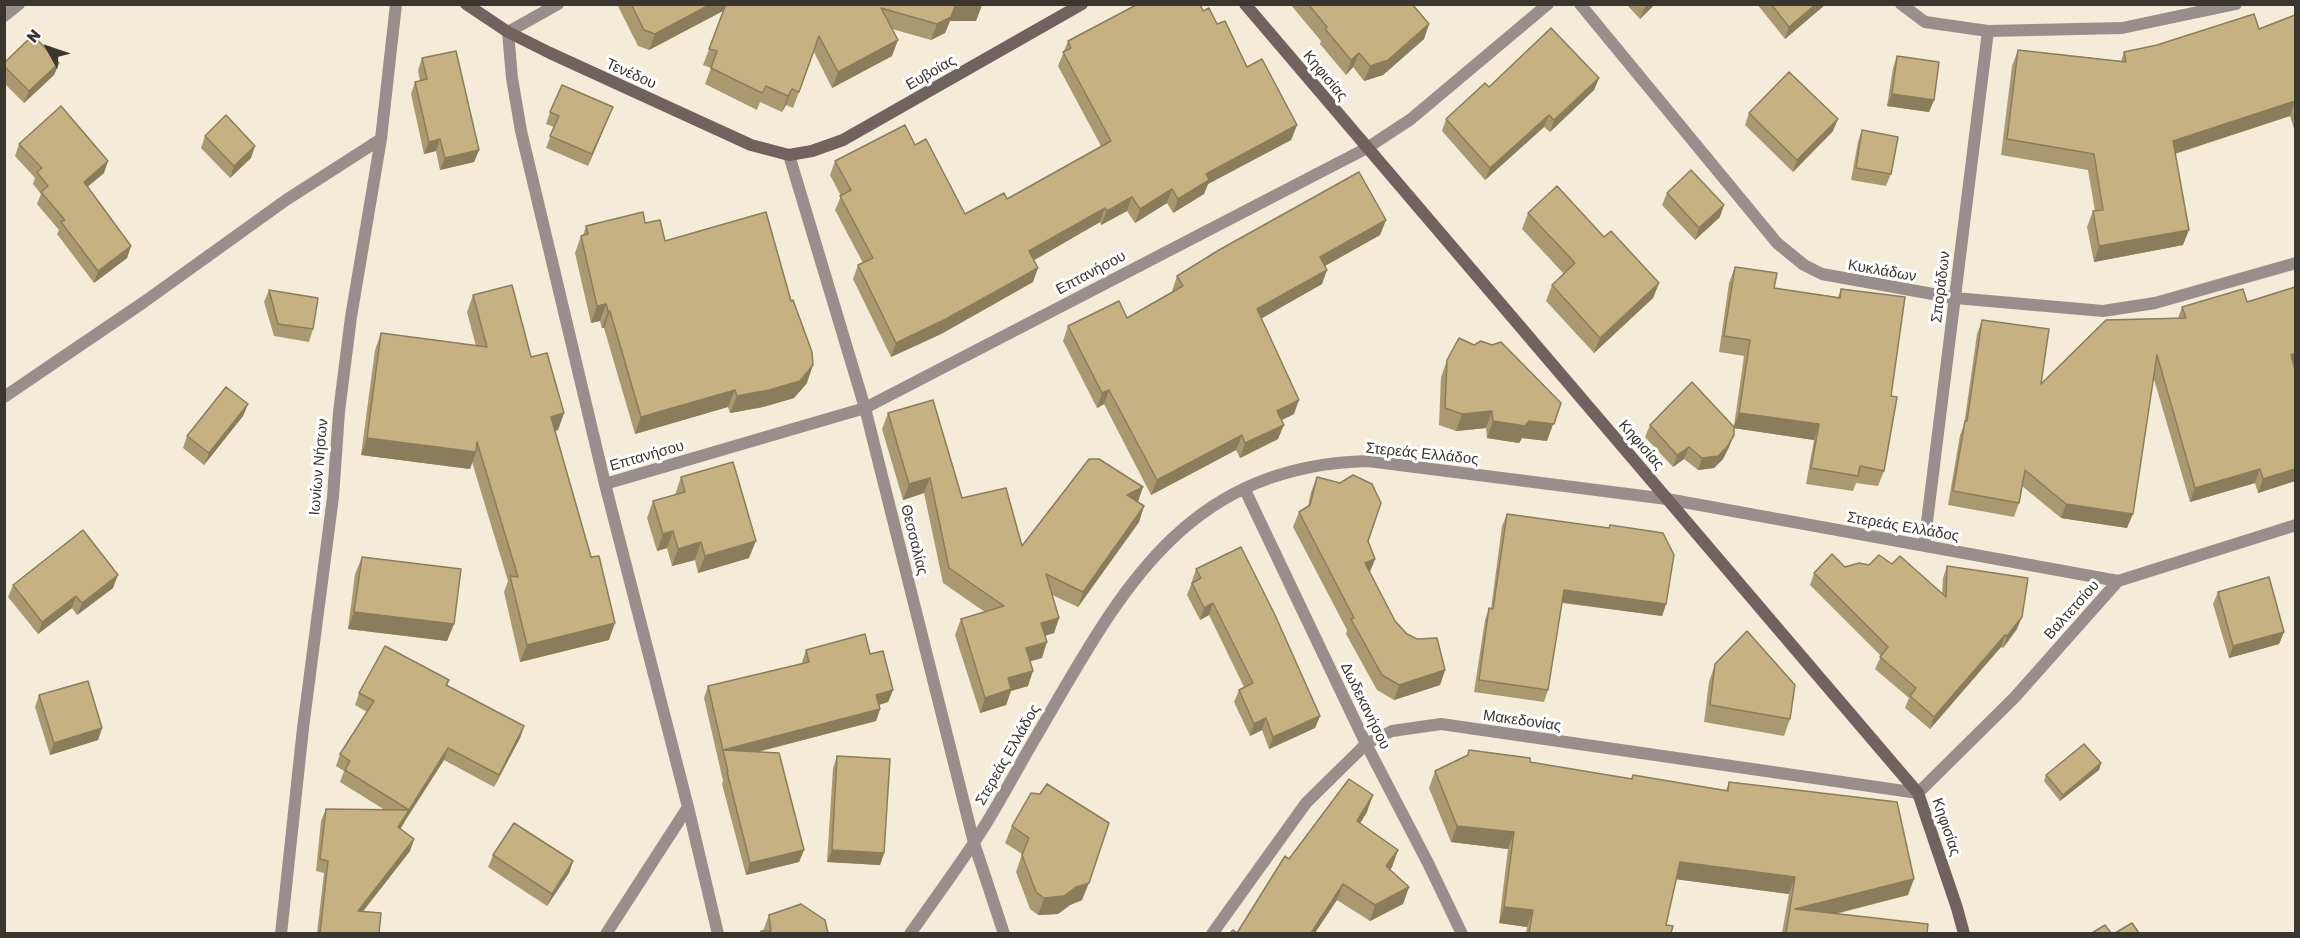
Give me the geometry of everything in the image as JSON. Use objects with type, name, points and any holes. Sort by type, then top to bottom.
[{"type":"street","points":[[4,16],[18,4]]},
{"type":"street","name":"Ιωνίων Νήσων","points":[[280,933],[304,716],[333,497],[349,329],[381,138],[396,4]]},
{"type":"street","name":"Τενέδου","points":[[466,4],[508,32],[550,53],[751,145],[789,155]]},
{"type":"street","points":[[558,4],[508,32],[512,78],[521,131],[605,484],[718,933]]},
{"type":"street","name":"Ευβοίας","points":[[789,155],[812,151],[843,140],[1082,4]]},
{"type":"street","name":"Κηφισίας","points":[[1245,4],[1918,793],[1964,933]]},
{"type":"street","name":"Επτανήσου","points":[[605,484],[866,408],[1367,148],[1411,120],[1548,4]]},
{"type":"street","name":"Κυκλάδων","points":[[1580,4],[1777,243],[1804,266],[1822,274],[1850,281],[1955,298],[2103,310],[2155,303],[2295,263]]},
{"type":"street","points":[[1900,4],[1925,22],[1988,31],[2122,28],[2236,4]]},
{"type":"street","name":"Σποράδων","points":[[1924,546],[1988,31]]},
{"type":"street","points":[[4,397],[144,302],[286,200],[381,138]]},
{"type":"street","name":"Θεσσαλίας","points":[[789,155],[866,408],[974,843],[1004,933]]},
{"type":"street","name":"Στερεάς Ελλάδος","points":[[910,933],[974,843],[1103,623],[1135,580],[1164,546],[1200,513],[1268,477],[1299,468],[1335,462],[1368,461],[1667,499],[2118,581]]},
{"type":"street","name":"Δωδεκανήσου","points":[[1245,490],[1366,744],[1462,933]]},
{"type":"street","name":"Βαλτετσίου","points":[[1918,793],[2015,697],[2118,581],[2295,525]]},
{"type":"street","name":"Μακεδονίας","points":[[1212,933],[1306,803],[1366,744],[1392,731],[1441,724],[1918,793]]},
{"type":"street","points":[[606,933],[688,807]]},
{"type":"building","points":[[631,4],[711,4],[655,34],[644,30]]},
{"type":"building","points":[[726,4],[956,4],[951,17],[937,24],[881,8],[898,40],[838,72],[819,36],[799,92],[792,89],[788,96],[766,86],[762,93],[711,68],[717,51],[709,49]]},
{"type":"building","points":[[1138,4],[1200,4],[1203,11],[1209,8],[1217,24],[1225,21],[1247,67],[1262,59],[1297,125],[1206,174],[1209,180],[1178,199],[1172,189],[1140,209],[1132,197],[1107,211],[1105,208],[1029,251],[1038,268],[946,319],[896,343],[858,265],[873,258],[840,196],[851,190],[835,161],[905,125],[915,145],[926,139],[965,214],[1004,193],[1007,199],[1111,141],[1063,52],[1071,48],[1068,41]]},
{"type":"building","points":[[1308,4],[1412,4],[1429,24],[1388,60],[1370,66],[1359,53],[1351,60]]},
{"type":"building","points":[[1771,4],[1816,4],[1789,27]]},
{"type":"building","points":[[2254,14],[2259,29],[2295,15],[2295,101],[2173,141],[2189,230],[2099,246],[2093,211],[2103,210],[2094,154],[2007,139],[2018,50],[2126,62],[2124,52],[2157,45]]},
{"type":"building","points":[[1551,28],[1599,78],[1554,120],[1549,115],[1490,168],[1446,119],[1485,83],[1489,87]]},
{"type":"building","points":[[33,35],[59,63],[29,91],[4,66],[4,63]]},
{"type":"building","points":[[456,51],[479,150],[445,158],[440,139],[429,142],[415,82],[427,79],[422,58]]},
{"type":"building","points":[[1897,56],[1939,62],[1934,100],[1892,94]]},
{"type":"building","points":[[1789,72],[1838,119],[1797,160],[1749,113]]},
{"type":"building","points":[[562,85],[613,107],[592,154],[550,136],[559,116],[550,112]]},
{"type":"building","points":[[61,106],[108,161],[84,182],[131,246],[98,271],[61,222],[65,220],[41,192],[48,186],[37,172],[42,168],[19,144]]},
{"type":"building","points":[[226,115],[255,146],[234,166],[205,136]]},
{"type":"building","points":[[1862,130],[1898,137],[1891,174],[1856,168]]},
{"type":"building","points":[[1691,170],[1724,205],[1699,228],[1667,193]]},
{"type":"building","points":[[1359,172],[1386,220],[1320,257],[1327,270],[1257,309],[1299,400],[1277,411],[1284,425],[1245,443],[1242,435],[1157,480],[1109,390],[1102,393],[1068,326],[1119,301],[1127,318],[1183,286],[1177,276]]},
{"type":"building","points":[[1557,186],[1604,237],[1611,231],[1659,283],[1600,338],[1552,285],[1575,263],[1528,213]]},
{"type":"building","points":[[643,212],[645,223],[660,220],[665,241],[766,212],[791,301],[793,300],[812,352],[813,365],[800,381],[737,396],[735,390],[641,417],[610,311],[606,304],[597,306],[581,236],[588,234],[586,226]]},
{"type":"building","points":[[1735,267],[1777,273],[1774,288],[1840,298],[1841,289],[1905,297],[1891,396],[1897,397],[1884,471],[1860,466],[1858,476],[1811,468],[1819,424],[1739,413],[1750,340],[1724,336]]},
{"type":"building","points":[[512,285],[531,357],[547,353],[564,413],[551,417],[591,557],[599,556],[615,623],[527,645],[510,576],[518,577],[477,442],[476,452],[367,438],[381,333],[487,347],[473,295]]},
{"type":"building","points":[[2295,287],[2295,353],[2291,355],[2295,370],[2295,469],[2263,479],[2260,469],[2195,488],[2157,355],[2133,514],[2066,504],[2025,470],[2019,503],[1953,491],[1965,421],[1967,421],[1982,320],[2049,329],[2041,384],[2106,320],[2186,318],[2182,307],[2243,289],[2247,302]]},
{"type":"building","points":[[269,290],[318,298],[313,329],[278,324]]},
{"type":"building","points":[[1459,338],[1474,345],[1481,341],[1492,345],[1501,342],[1561,403],[1554,424],[1529,421],[1525,426],[1493,421],[1492,411],[1462,414],[1445,408],[1447,360]]},
{"type":"building","points":[[1692,382],[1734,427],[1734,435],[1718,456],[1702,458],[1689,447],[1677,455],[1650,425]]},
{"type":"building","points":[[226,387],[248,404],[209,453],[187,436]]},
{"type":"building","points":[[933,400],[962,498],[1006,488],[1022,546],[1089,459],[1099,459],[1143,487],[1127,495],[1144,506],[1083,592],[1046,574],[1059,618],[1041,623],[1047,642],[1026,648],[1033,671],[1008,678],[1011,689],[985,698],[961,619],[1004,606],[949,568],[930,478],[909,484],[888,413]]},
{"type":"building","points":[[733,462],[756,541],[705,556],[701,542],[678,549],[673,531],[663,534],[653,501],[685,492],[681,477]]},
{"type":"building","points":[[1353,475],[1372,484],[1381,503],[1368,541],[1375,559],[1365,563],[1395,621],[1407,634],[1417,639],[1437,638],[1445,670],[1399,685],[1382,675],[1351,619],[1354,618],[1299,512],[1310,505],[1317,477],[1340,483]]},
{"type":"building","points":[[1507,514],[1663,533],[1674,555],[1666,604],[1564,590],[1548,690],[1479,680],[1489,608],[1493,609]]},
{"type":"building","points":[[83,530],[118,575],[82,603],[76,596],[42,622],[13,585]]},
{"type":"building","points":[[1241,547],[1275,615],[1320,716],[1273,737],[1266,718],[1254,724],[1239,690],[1253,683],[1213,603],[1204,608],[1192,583],[1201,578],[1196,569]]},
{"type":"building","points":[[1832,554],[1845,567],[1859,563],[1869,565],[1879,555],[1892,564],[1900,556],[1946,597],[1947,566],[2028,578],[2022,617],[1934,717],[1910,696],[1916,688],[1880,657],[1888,647],[1814,573]]},
{"type":"building","points":[[362,557],[461,569],[454,624],[354,612]]},
{"type":"building","points":[[2269,577],[2284,632],[2233,646],[2218,592]]},
{"type":"building","points":[[1747,631],[1795,685],[1790,719],[1710,705],[1715,664]]},
{"type":"building","points":[[865,634],[870,654],[883,651],[893,690],[876,695],[880,709],[723,750],[779,753],[804,850],[750,863],[727,772],[708,686],[809,662],[806,650]]},
{"type":"building","points":[[385,646],[449,680],[446,685],[524,726],[499,775],[448,748],[409,810],[345,770],[350,761],[340,754],[374,701],[359,693]]},
{"type":"building","points":[[88,681],[102,728],[54,743],[39,695]]},
{"type":"building","points":[[2084,744],[2101,763],[2063,795],[2046,775]]},
{"type":"building","points":[[1469,750],[1530,758],[1530,762],[1632,779],[1633,775],[1728,791],[1729,782],[1897,802],[1914,879],[1795,909],[1928,924],[1927,933],[1786,933],[1795,877],[1680,862],[1666,925],[1673,926],[1671,933],[1529,933],[1533,910],[1504,907],[1514,832],[1457,826],[1435,771],[1468,755]]},
{"type":"building","points":[[837,756],[890,759],[884,853],[832,850]]},
{"type":"building","points":[[1349,779],[1373,795],[1357,821],[1398,850],[1386,866],[1409,887],[1375,905],[1343,884],[1311,933],[1237,933],[1285,856],[1289,859]]},
{"type":"building","points":[[1047,784],[1109,823],[1089,883],[1076,887],[1064,896],[1044,898],[1036,892],[1022,855],[1029,838],[1012,826],[1031,793],[1040,794]]},
{"type":"building","points":[[326,809],[409,810],[398,827],[414,839],[358,911],[381,913],[379,933],[320,933],[328,861],[320,859]]},
{"type":"building","points":[[514,823],[573,861],[552,894],[493,855]]},
{"type":"building","points":[[801,904],[825,920],[828,933],[761,933],[761,931],[771,931],[769,915]]},
{"type":"building","points":[[2132,923],[2139,933],[2115,933]]},
{"type":"building","points":[[2105,925],[2111,933],[2092,933]]}]
